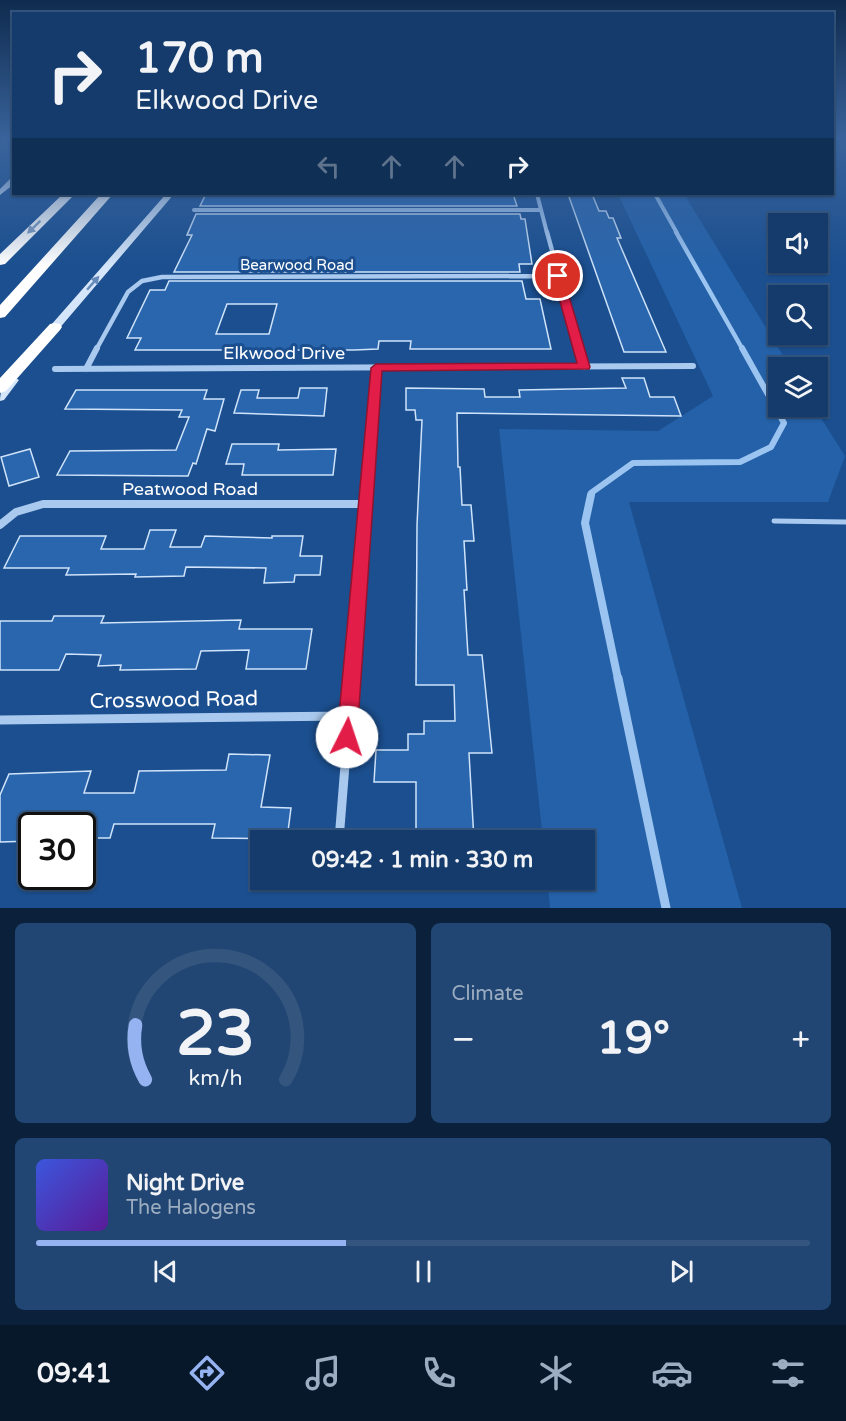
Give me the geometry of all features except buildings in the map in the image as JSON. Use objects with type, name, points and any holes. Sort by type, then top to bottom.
[{"type":"highway","points":[[0,261],[68,195]]},
{"type":"highway","points":[[0,315],[106,195]]},
{"type":"highway","points":[[0,388],[54,327]]},
{"type":"main road","points":[[0,193],[11,182]]},
{"type":"main road","points":[[0,398],[54,327],[169,195]]},
{"type":"street","points":[[537,195],[584,367]]},
{"type":"street","points":[[194,210],[542,210]]},
{"type":"street","name":"Bearwood Road","points":[[86,369],[128,292],[142,281],[162,277],[558,276]]},
{"type":"street","name":"Elkwood Drive","points":[[55,369],[693,366]]},
{"type":"street","points":[[340,830],[376,368]]},
{"type":"street","name":"Peatwood Road","points":[[0,525],[16,512],[43,504],[366,504]]},
{"type":"street","name":"Crosswood Road","points":[[0,720],[349,716]]},
{"type":"lane","points":[[774,521],[846,522]]},
{"type":"shaded area","points":[[618,195],[685,195],[768,331],[768,345],[777,345],[784,357],[768,357],[768,417],[820,417],[845,456],[828,502],[629,502],[742,908],[550,908],[548,890],[595,890],[595,830],[542,830],[499,429],[658,431],[713,396]]},
{"type":"waterway","points":[[656,195],[677,233]]},
{"type":"waterway","points":[[676,232],[743,350]]},
{"type":"waterway","points":[[590,496],[633,463],[740,462],[771,447],[784,423],[742,348]]},
{"type":"waterway","points":[[591,495],[585,523],[618,679]]},
{"type":"waterway","points":[[618,678],[666,908]]},
{"type":"route","points":[[347,737],[376,368],[584,367],[558,276]]}]
